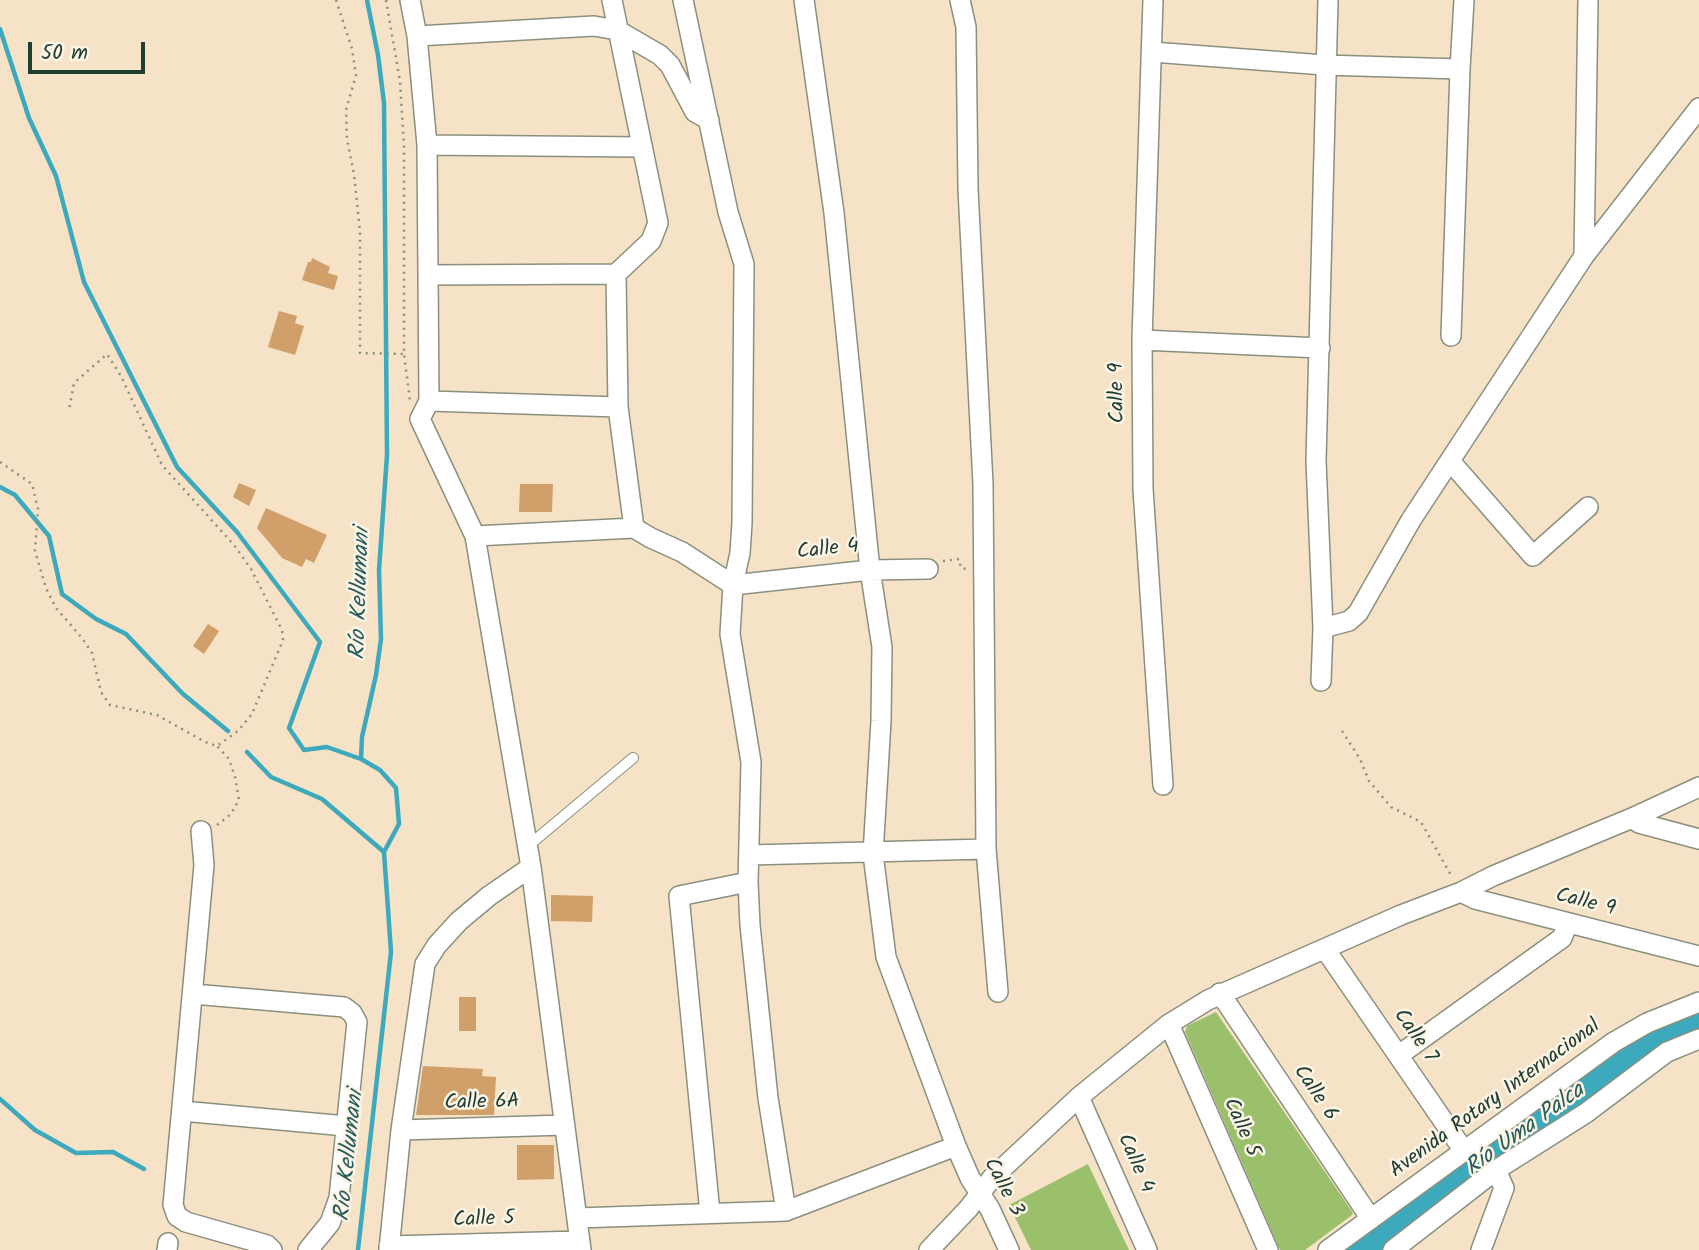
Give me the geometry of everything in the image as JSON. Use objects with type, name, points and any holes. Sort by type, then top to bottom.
[{"type":"street","points":[[410,0],[417,36],[427,145],[429,401],[420,419],[474,536],[528,846],[581,1245]]},
{"type":"street","points":[[429,275],[615,274],[652,241],[658,223],[612,0]]},
{"type":"street","points":[[683,0],[728,212],[744,264],[742,523],[740,553],[733,585],[730,634],[751,761],[748,883],[752,938],[768,1098],[786,1211]]},
{"type":"street","name":"Calle 3","points":[[804,0],[834,213],[870,569],[881,647],[881,721],[873,854],[886,957],[970,1178],[990,1209],[1009,1250]]},
{"type":"street","points":[[960,0],[966,27],[968,188],[982,471],[986,849],[998,992]]},
{"type":"street","name":"Calle 9","points":[[1153,0],[1142,340],[1143,489],[1163,785]]},
{"type":"street","points":[[1321,681],[1323,628],[1316,461],[1324,65],[1328,0]]},
{"type":"street","points":[[1451,336],[1464,0]]},
{"type":"street","points":[[1584,256],[1588,0]]},
{"type":"street","points":[[417,36],[594,26],[617,30],[660,55],[670,65],[695,112],[709,120]]},
{"type":"street","points":[[1152,52],[1324,65],[1460,69]]},
{"type":"street","points":[[1323,628],[1349,621],[1358,613],[1411,520],[1584,256],[1699,108]]},
{"type":"street","points":[[427,145],[642,147]]},
{"type":"street","points":[[615,274],[618,407],[634,528]]},
{"type":"street","points":[[1142,340],[1320,348]]},
{"type":"street","points":[[429,401],[618,407]]},
{"type":"street","points":[[1450,461],[1534,556],[1588,507]]},
{"type":"street","points":[[474,536],[634,528],[682,552],[733,585]]},
{"type":"street","name":"Calle 4","points":[[733,585],[870,569],[928,569]]},
{"type":"street","points":[[929,1250],[992,1178],[1079,1097],[1169,1024],[1220,993],[1461,892],[1699,787]]},
{"type":"street","points":[[1632,818],[1639,823],[1699,838]]},
{"type":"street","points":[[201,831],[204,865],[173,1205],[177,1216],[186,1222],[267,1245],[272,1250]]},
{"type":"street","points":[[749,855],[873,854],[986,849]]},
{"type":"street","points":[[389,1248],[401,1130],[425,964],[437,945],[459,921],[531,867]]},
{"type":"street","points":[[710,1213],[680,896],[748,883]]},
{"type":"street","name":"Calle 9","points":[[1461,892],[1475,899],[1699,956]]},
{"type":"street","points":[[1399,1055],[1562,938],[1568,923]]},
{"type":"street","name":"Calle 7","points":[[1325,949],[1464,1150]]},
{"type":"street","name":"Calle 6","points":[[1220,993],[1371,1219]]},
{"type":"street","points":[[192,994],[344,1007],[352,1013],[357,1022],[340,1198],[330,1223],[308,1250]]},
{"type":"street","name":"Avenida Rotary Internacional","points":[[1328,1250],[1614,1042],[1647,1024],[1699,1002]]},
{"type":"street","name":"Calle 5","points":[[1169,1024],[1268,1250]]},
{"type":"street","points":[[1393,1250],[1496,1170],[1586,1113],[1667,1052],[1699,1039]]},
{"type":"street","name":"Calle 4","points":[[1079,1097],[1147,1250]]},
{"type":"street","points":[[182,1111],[346,1126]]},
{"type":"street","name":"Calle 6A","points":[[401,1130],[564,1125]]},
{"type":"street","points":[[577,1218],[786,1211],[957,1146]]},
{"type":"street","points":[[1481,1250],[1504,1188],[1496,1170]]},
{"type":"street","name":"Calle 5","points":[[389,1248],[581,1245]]},
{"type":"lane","points":[[528,846],[633,758]]},
{"type":"path","points":[[336,0],[352,49],[356,75],[346,110],[347,139],[360,232],[360,353],[404,354]]},
{"type":"path","points":[[386,0],[400,81],[404,146],[404,354],[409,399],[420,419]]},
{"type":"path","points":[[69,410],[74,383],[107,354],[121,376],[162,465],[246,561],[282,630],[283,639],[252,714],[238,731],[217,746]]},
{"type":"path","points":[[0,461],[32,484],[38,509],[35,551],[46,588],[56,608],[92,653],[101,692],[110,705],[157,715],[217,746],[229,759],[240,800],[231,814],[218,825],[201,831]]},
{"type":"path","points":[[928,569],[935,570],[934,562],[959,559],[961,568],[984,570]]},
{"type":"path","points":[[1342,731],[1360,759],[1369,780],[1391,807],[1421,822],[1461,892]]},
{"type":"green space","points":[[1216,1012],[1353,1213],[1305,1250],[1280,1250],[1185,1032],[1187,1026]]},
{"type":"green space","points":[[1088,1164],[1129,1250],[1031,1250],[1009,1205]]},
{"type":"building","points":[[312,258],[330,267],[328,273],[338,276],[334,290],[302,280]]},
{"type":"building","points":[[279,311],[297,316],[295,323],[304,326],[295,355],[268,347]]},
{"type":"building","points":[[239,483],[256,490],[249,506],[233,497]]},
{"type":"building","points":[[520,484],[553,484],[552,512],[519,512]]},
{"type":"building","points":[[266,508],[327,535],[314,563],[306,559],[302,567],[282,558],[257,528]]},
{"type":"building","points":[[208,624],[219,631],[204,654],[193,646]]},
{"type":"building","points":[[551,895],[593,896],[592,922],[551,921]]},
{"type":"building","points":[[459,997],[476,997],[476,1031],[459,1031]]},
{"type":"building","points":[[423,1066],[483,1069],[482,1076],[496,1077],[494,1115],[416,1115]]},
{"type":"building","points":[[517,1145],[554,1145],[554,1179],[517,1180]]},
{"type":"waterway","name":"Río Kellumani","points":[[358,1250],[391,952],[384,852],[399,824],[396,788],[380,770],[361,759],[362,737],[381,639],[379,570],[387,455],[384,103],[367,0]]},
{"type":"waterway","points":[[0,29],[29,118],[56,176],[84,282],[177,467],[237,532],[320,642],[289,728],[304,750],[327,747],[361,759]]},
{"type":"waterway","points":[[0,487],[15,495],[49,536],[62,594],[96,619],[126,634],[183,694],[228,731]]},
{"type":"waterway","points":[[247,752],[271,777],[322,799],[384,852]]},
{"type":"waterway","name":"Río Uma Palca","points":[[1359,1250],[1634,1053],[1699,1023]]},
{"type":"waterway","points":[[0,1099],[35,1130],[76,1153],[113,1152],[144,1169]]}]
